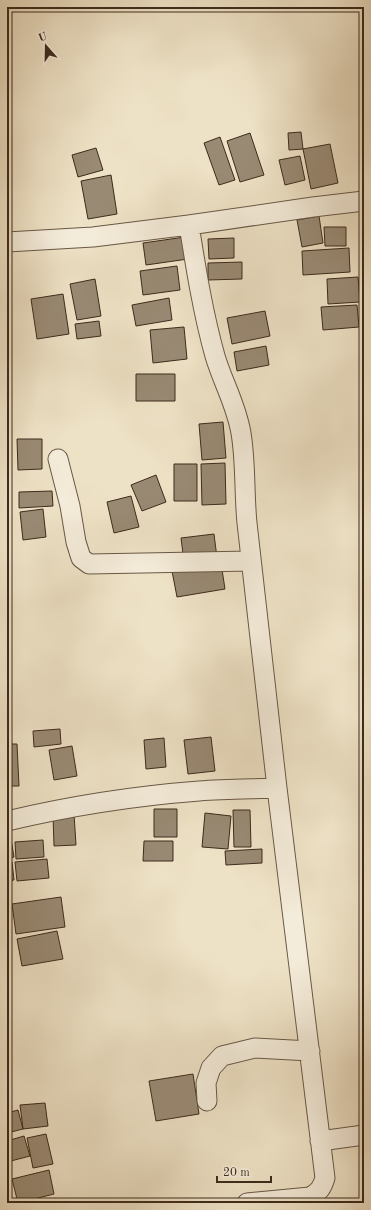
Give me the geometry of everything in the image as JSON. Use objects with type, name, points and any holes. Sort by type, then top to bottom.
[{"type":"street","points":[[7,242],[86,237],[189,225],[364,201]]},
{"type":"street","points":[[189,225],[202,303],[212,343],[239,421],[251,561],[324,1178],[323,1186],[318,1193],[310,1197],[247,1203]]},
{"type":"street","points":[[58,459],[70,506],[76,542],[81,558],[89,564],[251,561]]},
{"type":"street","points":[[7,821],[88,804],[133,797],[199,791],[278,788]]},
{"type":"street","points":[[207,1101],[206,1083],[211,1068],[222,1056],[255,1048],[310,1050]]},
{"type":"street","points":[[320,1141],[364,1134]]},
{"type":"building","points":[[301,132],[303,149],[289,150],[288,133]]},
{"type":"building","points":[[250,133],[264,175],[240,182],[227,141]]},
{"type":"building","points":[[220,137],[235,180],[219,185],[204,143]]},
{"type":"building","points":[[330,144],[338,183],[311,189],[303,149]]},
{"type":"building","points":[[96,148],[103,170],[78,177],[72,155]]},
{"type":"building","points":[[300,156],[305,180],[285,185],[279,160]]},
{"type":"building","points":[[111,175],[117,214],[88,219],[81,181]]},
{"type":"building","points":[[319,216],[323,243],[302,247],[297,220]]},
{"type":"building","points":[[324,227],[346,227],[346,246],[325,246]]},
{"type":"building","points":[[185,237],[188,259],[146,265],[143,243]]},
{"type":"building","points":[[234,238],[234,258],[209,259],[208,239]]},
{"type":"building","points":[[349,248],[350,272],[303,275],[302,251]]},
{"type":"building","points":[[242,262],[242,279],[208,280],[208,263]]},
{"type":"building","points":[[177,266],[180,290],[143,295],[140,271]]},
{"type":"building","points":[[358,277],[360,302],[328,304],[327,279]]},
{"type":"building","points":[[95,279],[101,316],[77,320],[70,284]]},
{"type":"building","points":[[362,284],[364,284],[364,305],[363,305]]},
{"type":"building","points":[[63,294],[69,334],[37,339],[31,299]]},
{"type":"building","points":[[169,298],[172,320],[136,326],[132,305]]},
{"type":"building","points":[[357,305],[359,327],[323,330],[321,307]]},
{"type":"building","points":[[265,311],[270,336],[232,344],[227,318]]},
{"type":"building","points":[[99,321],[101,336],[77,339],[75,324]]},
{"type":"building","points":[[184,327],[187,359],[153,363],[150,330]]},
{"type":"building","points":[[266,346],[269,365],[237,371],[234,352]]},
{"type":"building","points":[[136,374],[175,374],[175,401],[136,401]]},
{"type":"building","points":[[223,422],[226,458],[202,460],[199,424]]},
{"type":"building","points":[[17,439],[42,439],[42,469],[18,470]]},
{"type":"building","points":[[225,463],[226,504],[202,505],[201,464]]},
{"type":"building","points":[[174,464],[197,464],[197,501],[174,501]]},
{"type":"building","points":[[156,475],[166,502],[142,511],[131,485]]},
{"type":"building","points":[[52,491],[53,506],[19,508],[19,492]]},
{"type":"building","points":[[131,496],[139,527],[114,533],[107,502]]},
{"type":"building","points":[[43,509],[46,537],[23,540],[20,512]]},
{"type":"building","points":[[214,534],[217,558],[184,562],[181,538]]},
{"type":"building","points":[[221,563],[225,589],[177,597],[172,571]]},
{"type":"building","points":[[60,729],[61,744],[34,747],[33,731]]},
{"type":"building","points":[[211,737],[215,771],[188,774],[184,740]]},
{"type":"building","points":[[164,738],[166,767],[146,769],[144,740]]},
{"type":"building","points":[[7,744],[17,744],[19,786],[7,786]]},
{"type":"building","points":[[72,746],[77,776],[54,780],[49,750]]},
{"type":"building","points":[[154,809],[177,809],[177,837],[154,837]]},
{"type":"building","points":[[233,810],[250,810],[251,847],[234,847]]},
{"type":"building","points":[[205,813],[231,816],[228,849],[202,847]]},
{"type":"building","points":[[74,814],[76,845],[54,846],[53,815]]},
{"type":"building","points":[[7,833],[10,833],[14,857],[7,859]]},
{"type":"building","points":[[43,840],[44,857],[16,859],[15,842]]},
{"type":"building","points":[[144,841],[173,841],[173,861],[143,861]]},
{"type":"building","points":[[262,849],[262,863],[226,865],[225,851]]},
{"type":"building","points":[[47,859],[49,878],[17,881],[15,862]]},
{"type":"building","points":[[12,862],[14,880],[7,881],[7,863]]},
{"type":"building","points":[[61,897],[65,927],[16,934],[12,904]]},
{"type":"building","points":[[57,931],[63,959],[22,966],[17,939]]},
{"type":"building","points":[[193,1074],[199,1114],[156,1121],[149,1081]]},
{"type":"building","points":[[45,1103],[48,1126],[23,1129],[20,1105]]},
{"type":"building","points":[[18,1110],[23,1129],[7,1133],[7,1113]]},
{"type":"building","points":[[46,1134],[53,1164],[33,1168],[27,1138]]},
{"type":"building","points":[[24,1136],[30,1156],[7,1162],[7,1141]]},
{"type":"building","points":[[49,1170],[54,1194],[18,1203],[12,1179]]}]
